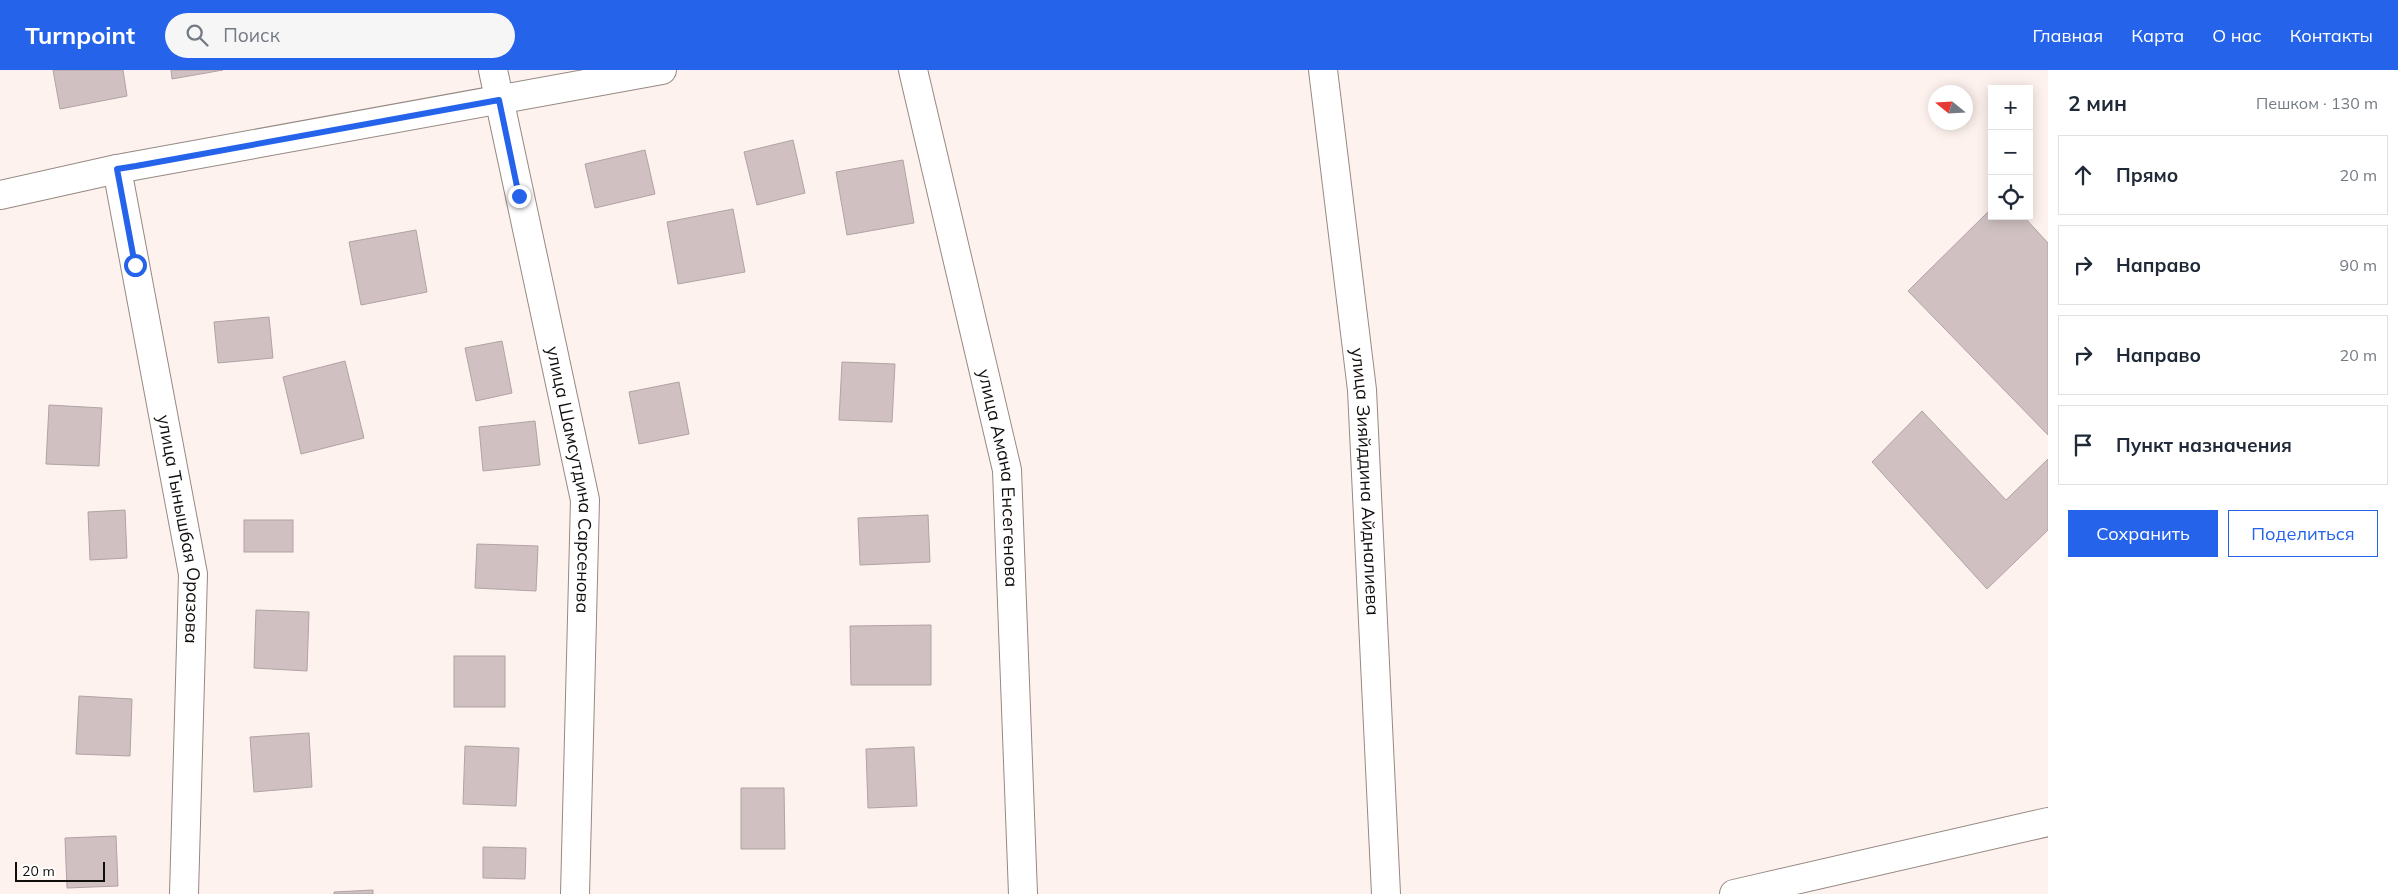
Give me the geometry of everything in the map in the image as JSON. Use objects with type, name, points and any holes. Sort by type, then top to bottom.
[{"type":"street","name":"улица Шамсутдина Сарсенова","points":[[493,70],[585,500],[575,894]]},
{"type":"street","points":[[0,195],[117,169],[662,70]]},
{"type":"street","name":"улица Амана Енсегенова","points":[[914,70],[1007,470],[1023,894]]},
{"type":"street","name":"улица Зияйддина Айдналиева","points":[[1323,70],[1362,390],[1386,894]]},
{"type":"street","name":"улица Тынышбая Оразова","points":[[117,169],[193,574],[184,894]]},
{"type":"street","points":[[1734,894],[1799,886],[2048,822]]},
{"type":"building","points":[[53,70],[123,70],[127,96],[60,109]]},
{"type":"building","points":[[171,70],[223,70],[172,79]]},
{"type":"building","points":[[793,140],[805,193],[757,205],[744,152]]},
{"type":"building","points":[[645,150],[655,194],[595,208],[585,164]]},
{"type":"building","points":[[903,160],[914,223],[847,235],[836,172]]},
{"type":"building","points":[[733,209],[745,272],[678,284],[667,222]]},
{"type":"building","points":[[1988,212],[1988,220],[2027,220],[2048,243],[2048,435],[1908,291]]},
{"type":"building","points":[[416,230],[427,292],[361,305],[349,242]]},
{"type":"building","points":[[269,317],[273,358],[218,363],[214,322]]},
{"type":"building","points":[[502,341],[512,393],[476,401],[465,348]]},
{"type":"building","points":[[345,361],[364,438],[301,454],[283,377]]},
{"type":"building","points":[[842,362],[895,364],[892,422],[839,420]]},
{"type":"building","points":[[679,382],[689,434],[639,444],[629,392]]},
{"type":"building","points":[[49,405],[102,408],[99,466],[46,464]]},
{"type":"building","points":[[1922,411],[2006,500],[2048,459],[2048,530],[1987,589],[1872,462]]},
{"type":"building","points":[[535,421],[540,465],[483,471],[479,427]]},
{"type":"building","points":[[125,510],[127,558],[90,560],[88,512]]},
{"type":"building","points":[[928,515],[930,562],[860,565],[858,518]]},
{"type":"building","points":[[244,520],[293,520],[293,552],[244,552]]},
{"type":"building","points":[[477,544],[538,546],[536,591],[475,588]]},
{"type":"building","points":[[256,610],[309,612],[307,671],[254,668]]},
{"type":"building","points":[[931,625],[931,685],[851,685],[850,626]]},
{"type":"building","points":[[454,656],[505,656],[505,707],[454,707]]},
{"type":"building","points":[[79,696],[132,699],[130,756],[76,754]]},
{"type":"building","points":[[309,733],[312,787],[254,792],[250,737]]},
{"type":"building","points":[[465,746],[519,748],[516,806],[463,804]]},
{"type":"building","points":[[914,747],[917,806],[868,808],[866,749]]},
{"type":"building","points":[[741,788],[784,788],[785,849],[741,849]]},
{"type":"building","points":[[116,836],[118,886],[67,888],[65,838]]},
{"type":"building","points":[[483,847],[526,848],[525,879],[483,878]]},
{"type":"building","points":[[373,890],[373,894],[334,894],[334,892]]},
{"type":"route","points":[[135,265],[117,169],[499,100],[519,196]]}]
